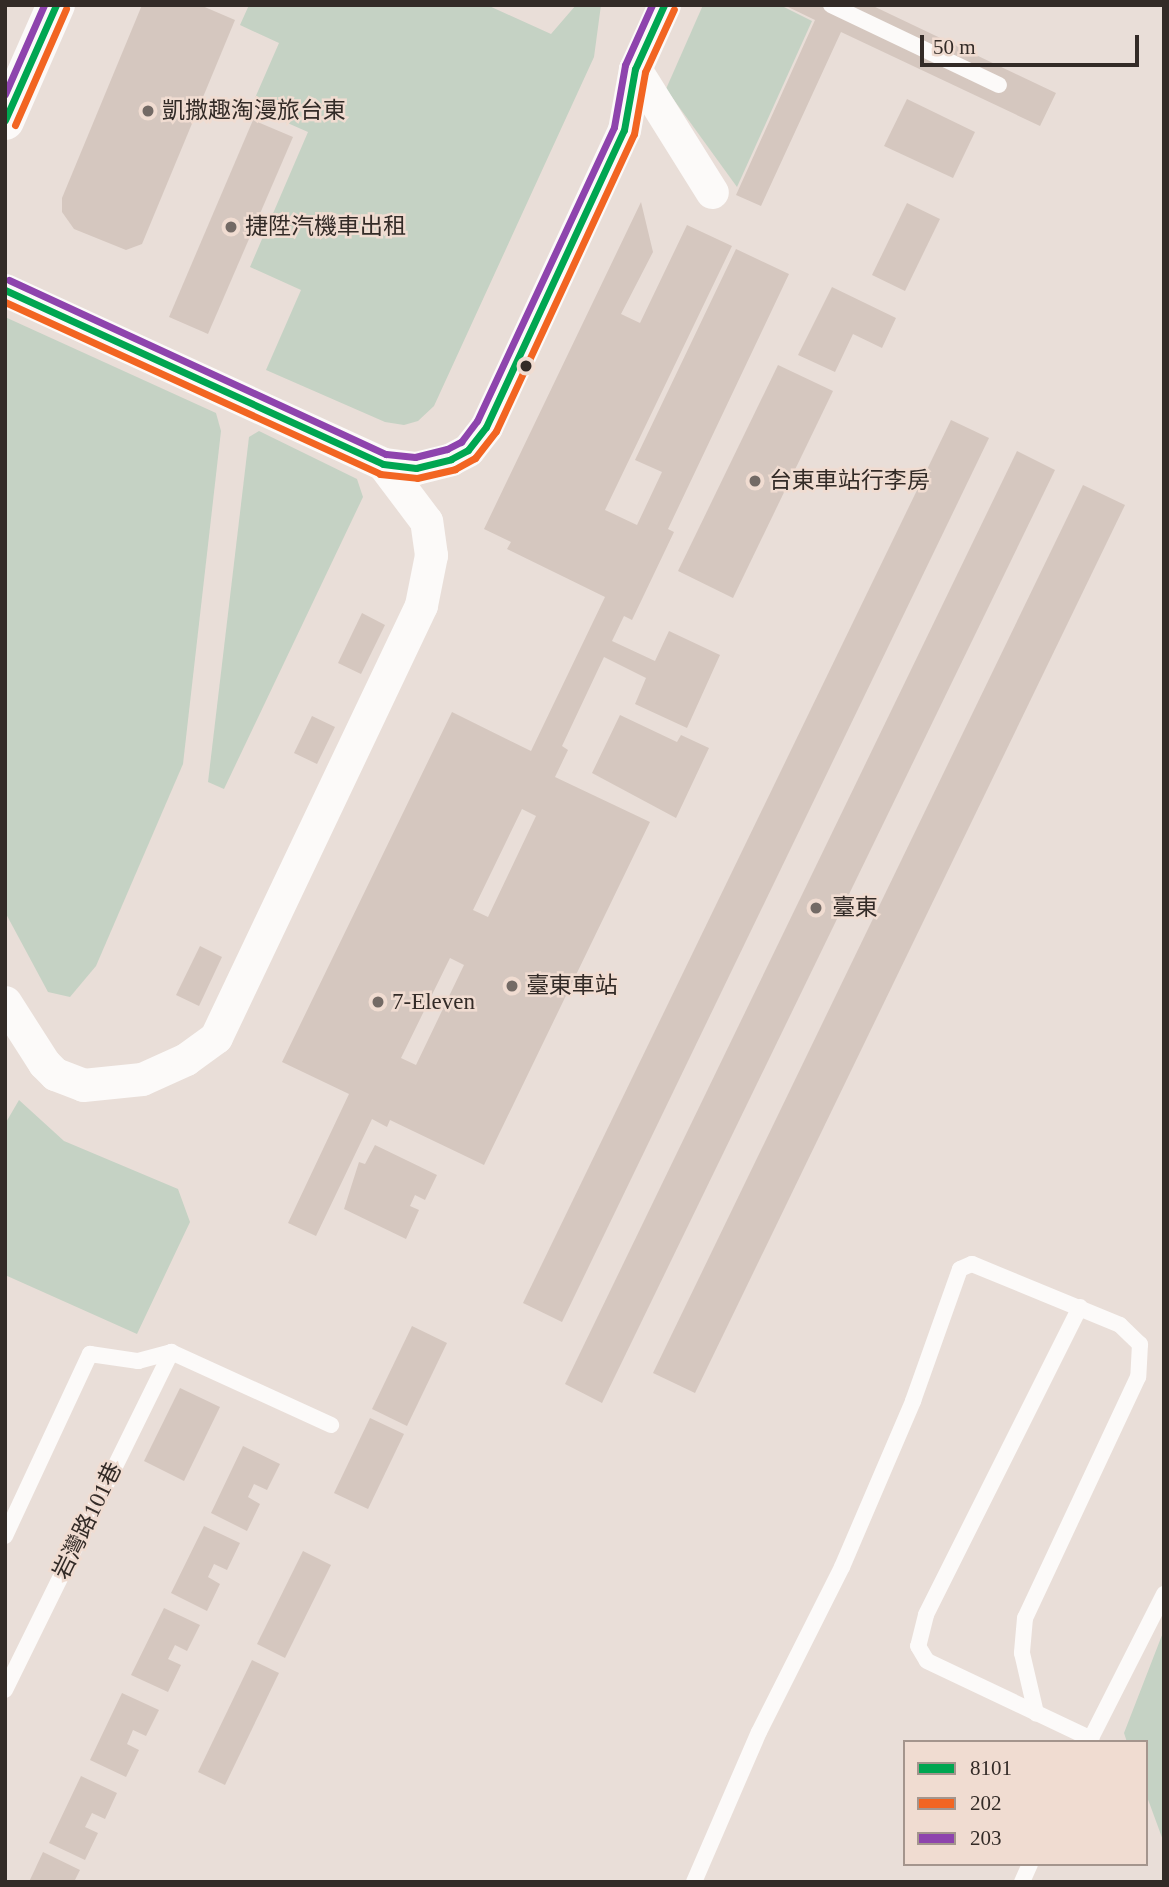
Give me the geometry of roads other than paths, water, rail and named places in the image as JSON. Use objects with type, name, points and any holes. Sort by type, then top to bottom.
[{"type":"street","points":[[5,121],[56,5]]},
{"type":"street","points":[[5,290],[383,464],[416,468],[452,459],[468,450],[486,427],[624,130],[635,69],[664,5]]},
{"type":"street","points":[[635,69],[712,192]]},
{"type":"street","points":[[5,1002],[44,1063],[55,1074],[83,1085],[142,1079],[186,1059],[216,1037],[421,605],[431,555],[426,521],[383,464]]},
{"type":"lane","points":[[831,5],[999,85]]},
{"type":"lane","points":[[694,1882],[758,1732],[842,1567],[913,1401],[960,1269],[972,1264],[1120,1325],[1140,1344],[1138,1377],[1026,1618],[1022,1653],[1036,1713]]},
{"type":"lane","points":[[1080,1307],[926,1615],[918,1646],[927,1661],[1090,1740],[1164,1594]]},
{"type":"lane","points":[[5,1536],[90,1354],[138,1361],[171,1352],[331,1425]]},
{"type":"lane","name":"岩灣路101巷","points":[[5,1690],[171,1352]]},
{"type":"lane","points":[[1021,1882],[1029,1866]]},
{"type":"place","name":"凱撒趣淘漫旅台東","points":[[148,111]]},
{"type":"place","name":"捷陞汽機車出租","points":[[231,227]]},
{"type":"place","name":"台東車站行李房","points":[[755,481]]},
{"type":"place","name":"臺東","points":[[816,908]]},
{"type":"place","name":"臺東車站","points":[[512,986]]},
{"type":"place","name":"7-Eleven","points":[[378,1002]]}]
